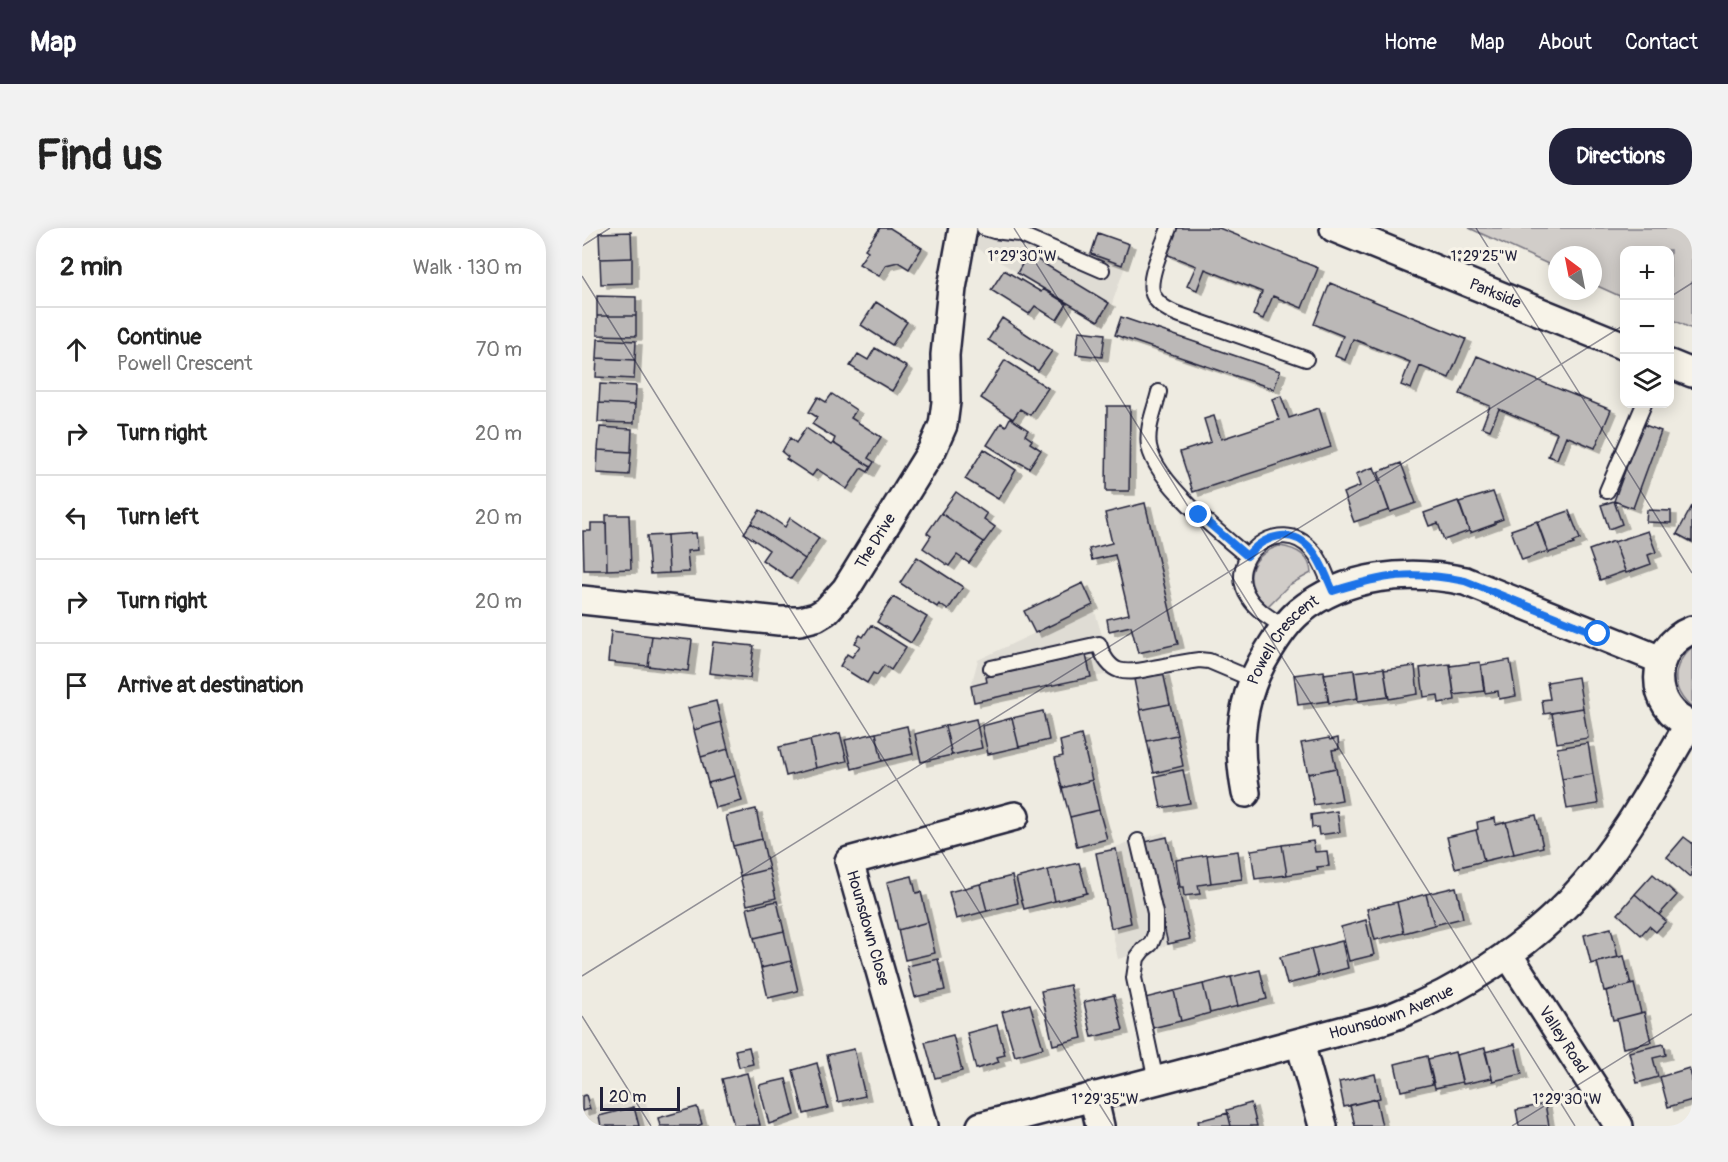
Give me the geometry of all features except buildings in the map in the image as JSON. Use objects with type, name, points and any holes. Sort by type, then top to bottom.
[{"type":"street","name":"The Drive","points":[[582,600],[779,621],[800,621],[816,617],[826,611],[846,589],[932,450],[943,425],[946,402],[945,355],[952,288],[963,228]]},
{"type":"street","name":"Parkside","points":[[1334,228],[1620,343]]},
{"type":"street","points":[[1674,366],[1692,373]]},
{"type":"street","name":"Powell Crescent","points":[[1246,793],[1241,742],[1246,702],[1254,680],[1262,662],[1284,627],[1315,600],[1333,591],[1381,577],[1403,574],[1442,576],[1465,581],[1661,660]]},
{"type":"street","points":[[1661,660],[1670,645],[1684,633],[1692,630]]},
{"type":"street","name":"Hounsdown Avenue","points":[[981,1126],[1395,1016],[1469,980],[1508,954],[1539,930],[1570,901],[1602,863],[1655,785],[1690,724],[1676,716],[1665,704],[1658,675],[1661,660]]},
{"type":"street","name":"Hounsdown Close","points":[[924,1126],[849,861],[1015,816]]},
{"type":"street","name":"Valley Road","points":[[1508,954],[1619,1126]]},
{"type":"street","points":[[1300,1043],[1323,1126]]},
{"type":"street","points":[[1093,1096],[1100,1126]]},
{"type":"lane","points":[[984,228],[1019,234],[1102,270]]},
{"type":"lane","points":[[1169,228],[1152,278],[1151,290],[1161,304],[1180,315],[1306,359]]},
{"type":"lane","points":[[1159,392],[1149,431],[1149,446],[1154,461],[1167,480],[1199,515],[1247,556]]},
{"type":"lane","points":[[1607,491],[1642,408]]},
{"type":"lane","points":[[1284,627],[1258,608],[1249,598],[1244,587],[1243,567],[1247,556],[1255,547],[1277,536],[1292,537],[1301,541],[1312,550],[1333,591]]},
{"type":"lane","points":[[991,668],[1099,644],[1109,664],[1121,671],[1136,672],[1199,660],[1209,661],[1254,680]]},
{"type":"lane","points":[[1138,841],[1156,924],[1151,944],[1137,958],[1134,978],[1155,1081]]},
{"type":"shaded area","points":[[970,228],[1033,228],[1031,235],[1091,254],[1098,233],[1129,244],[1122,264],[1125,266],[1104,327],[1098,321],[967,242]]},
{"type":"shaded area","points":[[1469,228],[1692,228],[1692,329],[1674,320],[1674,246],[1620,246],[1620,296],[1602,288],[1602,246],[1548,246],[1548,264]]},
{"type":"shaded area","points":[[1279,546],[1291,549],[1305,557],[1311,573],[1289,585],[1268,606],[1254,590],[1251,572],[1260,557]]},
{"type":"shaded area","points":[[1083,583],[1093,605],[1113,673],[974,702],[971,686],[978,660],[1035,633],[1024,611]]},
{"type":"shaded area","points":[[1692,647],[1692,708],[1680,693],[1676,678],[1680,662]]},
{"type":"shaded area","points":[[1164,832],[1190,939],[1118,959],[1096,853]]},
{"type":"shaded area","points":[[644,1095],[652,1126],[582,1126],[582,1111]]},
{"type":"route","points":[[1199,515],[1247,556],[1265,540],[1277,536],[1292,537],[1301,541],[1312,550],[1333,591],[1381,577],[1403,574],[1442,576],[1465,581],[1598,634]]}]
